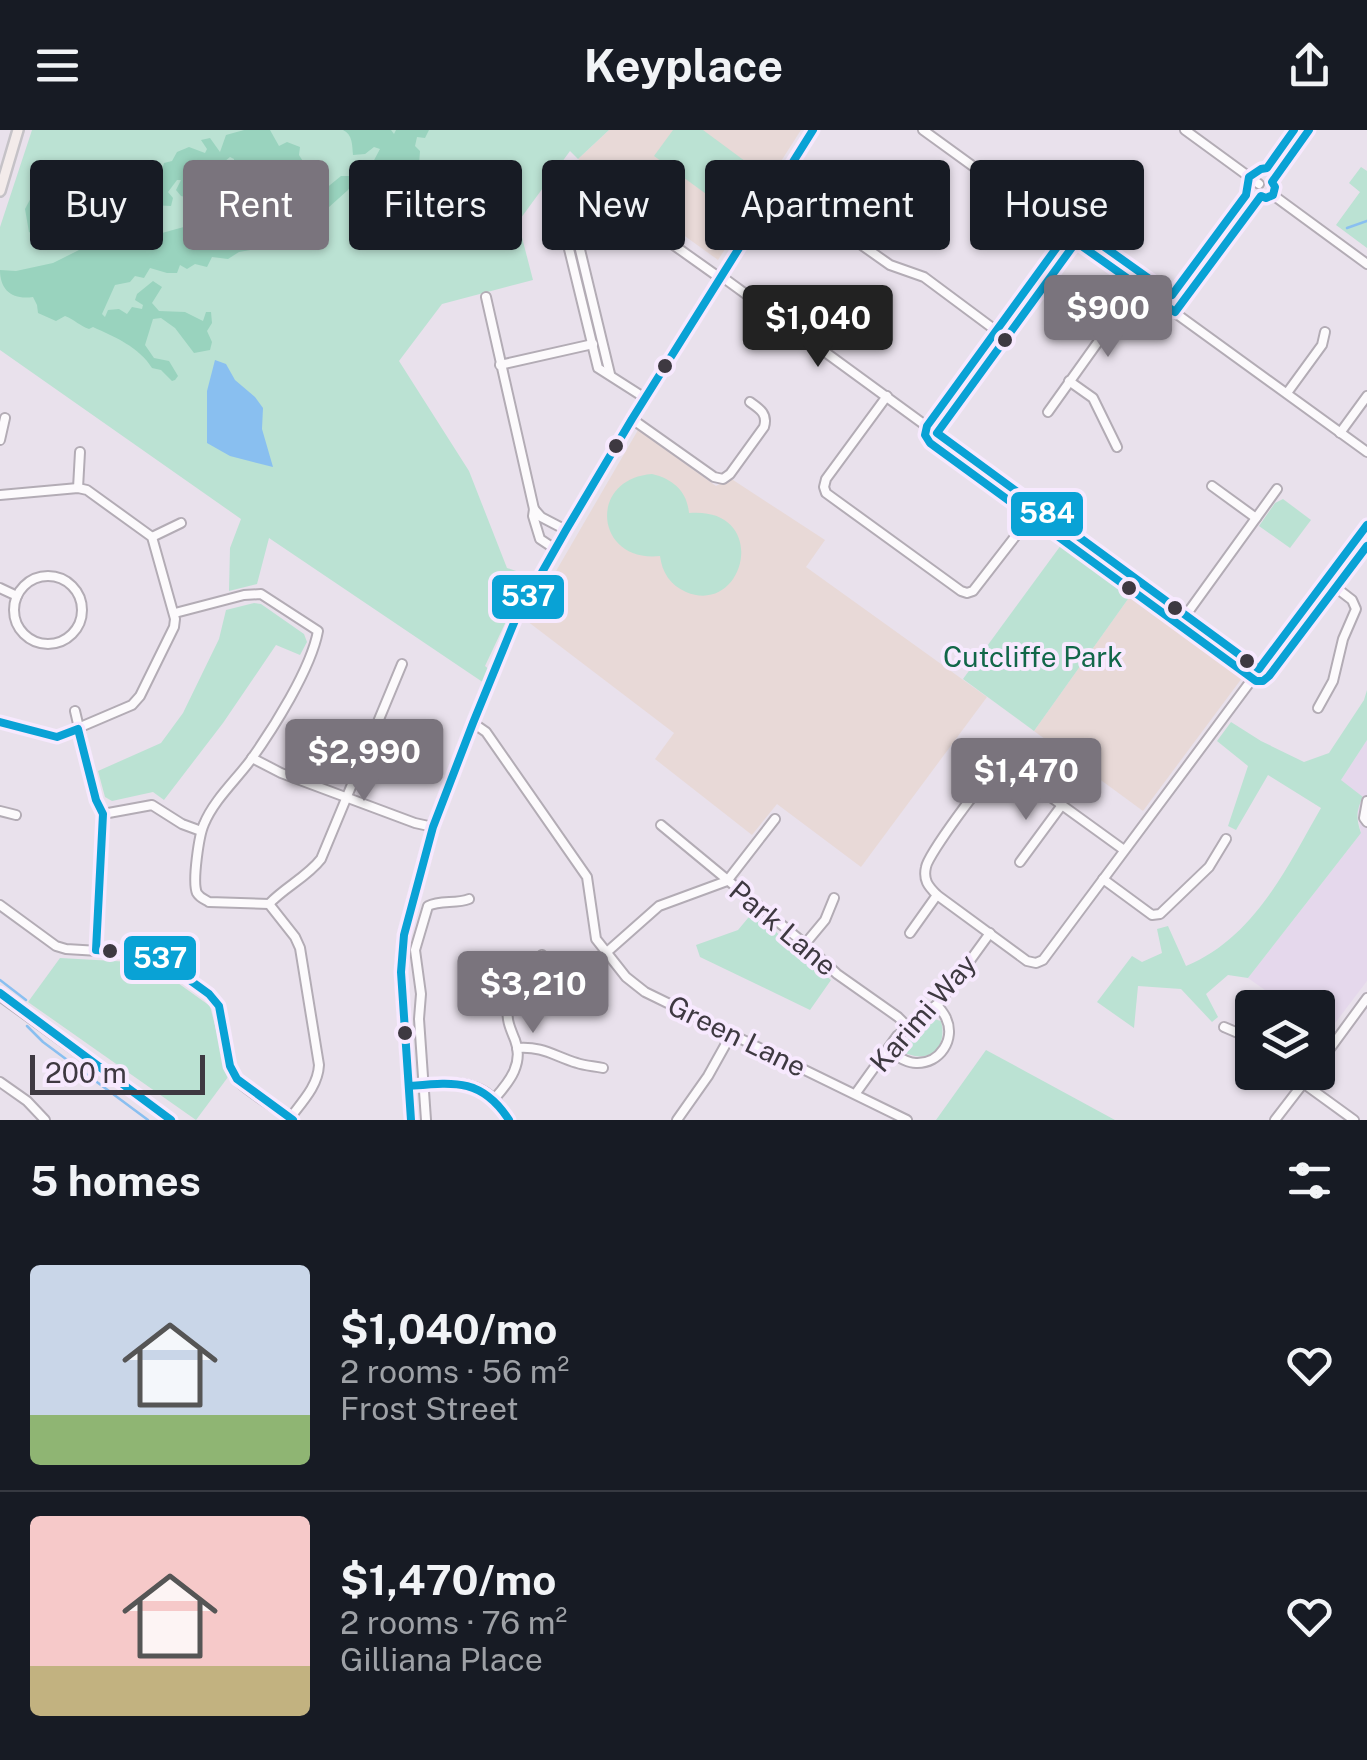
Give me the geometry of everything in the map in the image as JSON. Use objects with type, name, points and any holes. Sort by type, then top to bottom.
[{"type":"main road","points":[[0,190],[18,130]]},
{"type":"main road","points":[[794,160],[813,130]]},
{"type":"main road","points":[[411,1120],[401,953],[433,827],[516,618],[632,418],[737,250]]},
{"type":"street","points":[[922,130],[970,165]]},
{"type":"street","points":[[1185,130],[1259,184]]},
{"type":"street","points":[[1272,182],[1310,130]]},
{"type":"street","points":[[1259,184],[1272,182],[1273,195]]},
{"type":"street","points":[[1259,184],[1261,196],[1273,195]]},
{"type":"street","points":[[1273,195],[1367,264]]},
{"type":"street","points":[[645,398],[610,374],[596,343],[570,249],[575,230],[596,199],[603,196],[886,396],[1260,669]]},
{"type":"street","points":[[1176,312],[1261,196]]},
{"type":"street","points":[[868,250],[890,266],[924,278],[1006,338]]},
{"type":"street","points":[[937,433],[1070,250]]},
{"type":"street","points":[[1087,250],[1367,452]]},
{"type":"street","points":[[1048,412],[1138,286]]},
{"type":"street","points":[[486,297],[533,516],[540,539],[556,549]]},
{"type":"street","points":[[1287,393],[1322,345],[1325,332]]},
{"type":"street","points":[[500,365],[596,343]]},
{"type":"street","points":[[1069,381],[1093,398],[1117,447]]},
{"type":"street","points":[[886,396],[826,479],[826,493],[841,504],[968,593],[1038,507]]},
{"type":"street","points":[[1340,433],[1367,396]]},
{"type":"street","points":[[632,418],[714,477],[723,479],[764,427],[764,414],[750,402]]},
{"type":"street","points":[[0,440],[5,418]]},
{"type":"street","points":[[78,488],[80,452]]},
{"type":"street","points":[[1212,486],[1256,518]]},
{"type":"street","points":[[0,495],[87,490],[152,538],[175,613],[174,627],[132,705],[57,737],[0,722]]},
{"type":"street","points":[[1186,615],[1277,490]]},
{"type":"street","points":[[534,509],[566,530]]},
{"type":"street","points":[[152,538],[181,524]]},
{"type":"street","points":[[1124,850],[1016,772],[1000,770],[985,780],[927,861],[926,880],[937,895],[1027,961],[1036,963],[1046,957],[1367,525]]},
{"type":"street","points":[[38,578],[64,581],[80,599],[82,614],[78,625],[69,637],[57,643],[33,641],[16,620],[18,596],[38,578]]},
{"type":"street","points":[[1318,708],[1333,682],[1356,606],[1326,580]]},
{"type":"street","points":[[0,588],[18,596]]},
{"type":"street","points":[[175,613],[261,594],[318,631],[297,684],[252,758],[211,811],[202,831],[196,887],[201,898],[209,902],[269,904],[319,862],[402,664]]},
{"type":"street","points":[[74,711],[103,814],[96,950]]},
{"type":"street","name":"Green Lane","points":[[473,723],[486,732],[586,877],[596,939],[626,977],[645,992],[902,1119]]},
{"type":"street","points":[[999,750],[1000,770]]},
{"type":"street","points":[[252,758],[267,767],[433,827]]},
{"type":"street","points":[[1367,800],[1367,822]]},
{"type":"street","points":[[103,814],[152,805],[182,824],[202,831]]},
{"type":"street","points":[[1020,862],[1062,805]]},
{"type":"street","points":[[0,812],[16,814]]},
{"type":"street","points":[[607,952],[659,906],[727,881],[775,819]]},
{"type":"street","name":"Park Lane","points":[[661,825],[837,974],[907,1026]]},
{"type":"street","points":[[1102,879],[1152,915],[1160,914],[1204,872],[1226,839]]},
{"type":"street","points":[[910,933],[937,895]]},
{"type":"street","points":[[805,944],[825,920],[834,898]]},
{"type":"street","points":[[426,1120],[419,1019],[422,994],[416,943],[428,906],[469,900]]},
{"type":"street","points":[[0,905],[56,946],[158,957],[209,994],[219,1006],[236,1080],[292,1119],[314,1086],[318,1065],[300,948],[269,904]]},
{"type":"street","name":"Karimi Way","points":[[856,1093],[907,1026],[937,1005],[990,933]]},
{"type":"street","points":[[495,1098],[514,1072],[518,1048],[509,1025],[508,1008],[514,992],[542,955]]},
{"type":"street","points":[[1335,1041],[1367,998]]},
{"type":"street","points":[[1,999],[171,1120]]},
{"type":"street","points":[[887,1050],[917,1063],[938,1056],[947,1043],[949,1031],[947,1019],[937,1005]]},
{"type":"street","points":[[1224,1027],[1235,1032]]},
{"type":"street","points":[[677,1120],[732,1033]]},
{"type":"street","points":[[518,1048],[533,1047],[575,1063],[603,1068]]},
{"type":"street","points":[[0,1082],[45,1120]]},
{"type":"street","points":[[409,1086],[465,1084],[483,1090],[495,1098],[509,1120]]},
{"type":"street","points":[[1276,1120],[1298,1090]]},
{"type":"street","points":[[1313,1090],[1354,1120]]},
{"type":"shaded area","points":[[609,130],[801,130],[782,160],[705,160],[705,250],[724,250],[718,260],[685,236],[685,160],[578,159]]},
{"type":"shaded area","points":[[638,430],[716,486],[730,478],[825,540],[806,567],[987,697],[861,867],[777,804],[752,835],[655,759],[674,733],[527,621]]},
{"type":"shaded area","points":[[1133,592],[1152,601],[1244,668],[1245,674],[1143,811],[1034,731]]},
{"type":"shaded area","points":[[1367,740],[1367,981],[1335,1023],[1335,990],[1265,990],[1248,978],[1361,833],[1357,809],[1341,780]]},
{"type":"green space","points":[[32,130],[609,130],[578,159],[570,151],[563,160],[542,160],[542,189],[522,217],[522,160],[349,160],[349,250],[522,250],[522,237],[533,280],[442,304],[399,361],[469,471],[507,568],[528,575],[485,666],[490,670],[484,683],[269,538],[257,584],[229,591],[230,548],[241,519],[0,350],[0,227]]},
{"type":"green space","points":[[270,130],[279,146],[287,142],[300,147],[302,160],[183,160],[183,196],[176,190],[181,180],[177,180],[168,192],[173,198],[171,206],[163,206],[164,163],[189,147],[205,153],[207,149],[201,140],[210,138],[220,152],[226,135]]},
{"type":"green space","points":[[343,130],[391,130],[394,134],[396,130],[429,130],[425,138],[417,137],[419,160],[374,160],[380,149],[374,147],[365,154],[353,155]]},
{"type":"green space","points":[[673,130],[703,130],[744,160],[705,160],[705,193],[685,179],[685,160],[659,160],[654,156]]},
{"type":"green space","points":[[1361,167],[1367,171],[1367,248],[1336,225],[1360,192],[1349,183]]},
{"type":"green space","points":[[341,176],[349,176],[349,188],[329,207],[329,186]]},
{"type":"green space","points":[[30,200],[30,233],[29,232],[25,209]]},
{"type":"green space","points":[[183,227],[183,250],[250,250],[228,259],[212,257],[207,267],[195,264],[187,269],[180,265],[177,273],[150,268],[144,278],[135,276],[130,282],[115,285],[102,314],[105,317],[108,310],[119,309],[127,314],[132,307],[142,309],[143,305],[135,300],[137,294],[153,281],[162,287],[152,303],[159,311],[185,312],[203,321],[206,312],[211,312],[212,323],[207,331],[212,342],[210,350],[194,353],[175,328],[161,318],[153,319],[145,345],[154,358],[169,361],[178,376],[172,381],[126,343],[65,316],[56,321],[38,313],[33,297],[13,295],[2,283],[0,270],[16,271],[53,263],[79,250],[163,250],[163,233]]},
{"type":"green space","points":[[652,474],[678,487],[689,513],[715,515],[732,526],[740,542],[741,559],[735,576],[723,589],[707,595],[686,592],[668,577],[660,556],[638,555],[622,547],[612,534],[607,519],[617,490],[631,479]]},
{"type":"green space","points":[[1283,499],[1311,520],[1290,548],[1259,526],[1275,503]]},
{"type":"green space","name":"Cutcliffe Park","points":[[1064,541],[1133,592],[1034,731],[963,679]]},
{"type":"green space","points":[[254,603],[304,634],[307,642],[300,655],[276,645],[164,800],[153,792],[112,801],[105,797],[98,771],[161,743],[183,713],[219,639],[226,610]]},
{"type":"green space","points":[[1367,690],[1367,740],[1341,780],[1363,797],[1357,815],[1361,833],[1248,978],[1228,975],[1206,994],[1218,1017],[1212,1022],[1181,989],[1138,986],[1134,1028],[1097,1002],[1132,956],[1142,962],[1162,953],[1157,929],[1168,926],[1186,966],[1231,938],[1266,899],[1321,808],[1268,775],[1236,830],[1228,826],[1248,766],[1217,741],[1231,722],[1304,762],[1329,753]]},
{"type":"green space","points":[[753,912],[831,980],[810,1010],[700,957],[696,945],[738,930]]},
{"type":"green space","points":[[60,958],[150,963],[210,1006],[228,1077],[196,1120],[28,1002]]},
{"type":"green space","points":[[934,1019],[941,1021],[942,1039],[934,1052],[912,1056],[903,1052],[905,1041]]},
{"type":"green space","points":[[986,1050],[1115,1120],[936,1120]]},
{"type":"water","points":[[215,360],[226,364],[235,380],[263,408],[262,429],[273,467],[230,456],[207,443],[207,391]]},
{"type":"waterway","points":[[1347,228],[1367,221]]},
{"type":"waterway","points":[[0,980],[26,1000]]},
{"type":"waterway","points":[[27,1026],[148,1120]]},
{"type":"transit line","name":"537","points":[[411,1120],[401,972],[404,935],[433,827],[473,723],[516,618],[566,530],[813,130]]},
{"type":"transit line","points":[[1294,130],[1267,168],[1249,177],[1246,195],[1172,295],[1082,231],[1068,232],[927,426],[925,435],[930,443],[1256,681],[1269,676],[1367,546]]},
{"type":"transit line","name":"584","points":[[1309,130],[1272,182],[1273,195],[1261,196],[1175,312],[1076,242],[937,433],[1259,669],[1367,525]]},
{"type":"transit line","name":"537","points":[[0,722],[57,737],[78,729],[103,814],[96,950],[158,957],[209,994],[219,1006],[230,1066],[237,1079],[293,1120]]},
{"type":"transit line","name":"537","points":[[0,993],[171,1120]]},
{"type":"transit line","name":"537","points":[[409,1086],[466,1086],[488,1096],[509,1120]]}]
